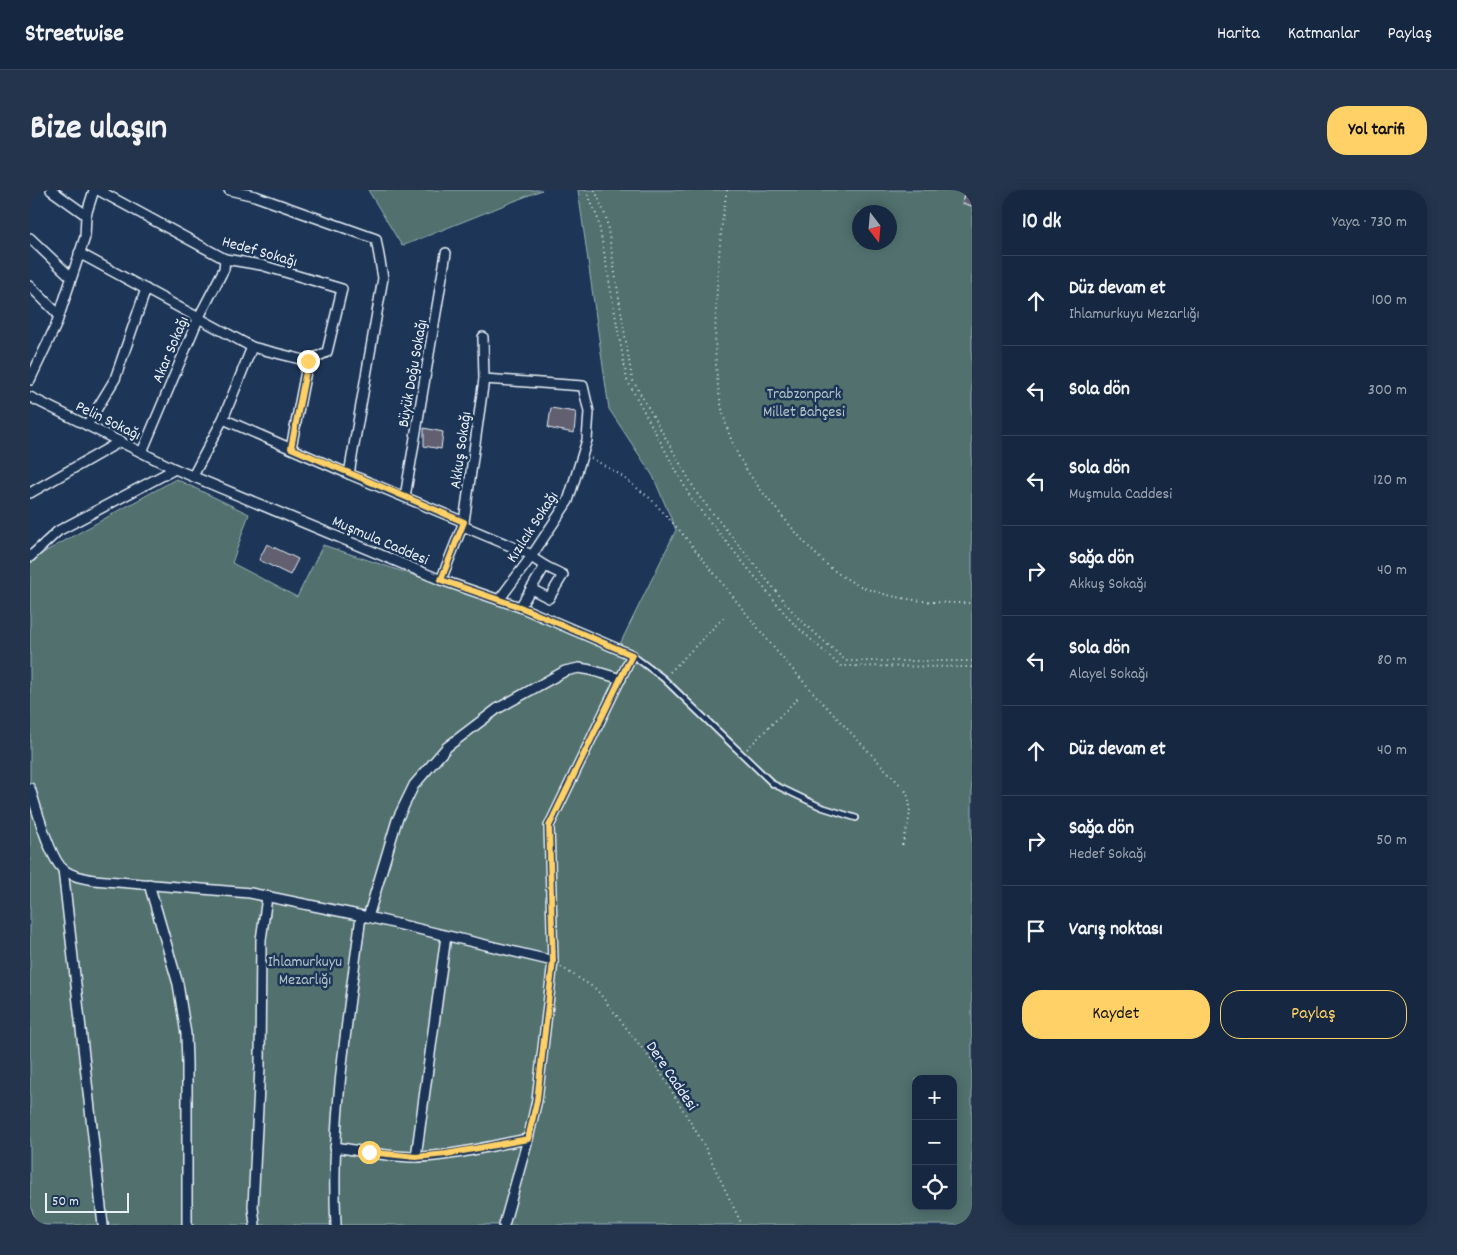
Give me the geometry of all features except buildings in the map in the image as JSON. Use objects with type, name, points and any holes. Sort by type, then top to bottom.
[{"type":"street","points":[[51,190],[86,215]]},
{"type":"street","points":[[30,380],[59,315],[85,237],[86,215],[96,190]]},
{"type":"street","name":"Hedef Sokağı","points":[[96,190],[225,259],[261,266],[342,289],[328,352],[308,361]]},
{"type":"street","points":[[234,191],[254,196],[376,240],[383,278],[349,474]]},
{"type":"street","points":[[30,238],[72,277]]},
{"type":"street","points":[[79,253],[252,346],[308,361],[291,448]]},
{"type":"street","name":"Büyük Doğu Sokağı","points":[[405,497],[446,253]]},
{"type":"street","name":"Akar Sokağı","points":[[142,452],[199,318],[224,269],[225,259]]},
{"type":"street","points":[[30,286],[59,315]]},
{"type":"street","points":[[87,425],[116,379],[146,289]]},
{"type":"street","name":"Akkuş Sokağı","points":[[441,580],[464,524],[484,379],[483,337]]},
{"type":"street","points":[[193,476],[223,419],[252,346]]},
{"type":"street","name":"Kızılcık Sokağı","points":[[484,379],[583,386],[589,412],[587,440],[568,501],[499,600]]},
{"type":"street","name":"Pelin Sokağı","points":[[30,397],[175,469]]},
{"type":"street","points":[[223,419],[405,497],[531,556],[545,566],[520,607]]},
{"type":"street","points":[[30,493],[121,441]]},
{"type":"street","points":[[30,557],[58,531],[175,469]]},
{"type":"street","name":"Muşmula Caddesi","points":[[175,469],[441,580],[520,607],[632,655]]},
{"type":"street","name":"Kızılcık Sokağı","points":[[531,589],[549,598],[563,576],[545,566]]},
{"type":"street","points":[[504,1225],[537,1100],[553,961],[549,826],[632,655]]},
{"type":"street","points":[[336,1225],[336,1122],[365,916],[397,820],[414,785],[447,747],[497,709],[565,671],[579,668],[621,679]]},
{"type":"street","points":[[30,788],[54,858],[63,870],[74,876],[94,880],[250,893],[365,916],[553,961]]},
{"type":"street","points":[[63,870],[103,1225]]},
{"type":"street","points":[[149,884],[178,984],[186,1034],[187,1225]]},
{"type":"street","points":[[255,1225],[254,1208],[260,1066],[261,940],[267,897]]},
{"type":"street","points":[[416,1157],[446,936]]},
{"type":"street","points":[[335,1147],[416,1157],[446,1154],[528,1139]]},
{"type":"lane","points":[[632,655],[663,678],[773,784],[788,793],[821,807],[856,818]]},
{"type":"path","points":[[586,190],[598,219],[627,380],[692,500],[792,622],[840,666],[972,667]]},
{"type":"path","points":[[595,190],[606,218],[632,379],[698,495],[797,617],[846,661],[972,660]]},
{"type":"path","points":[[727,190],[717,278],[715,371],[726,425],[746,470],[755,484],[798,535],[846,579],[864,588],[902,597],[939,602],[972,603]]},
{"type":"path","points":[[582,454],[619,474],[651,499],[681,532],[784,660],[906,790],[911,806],[902,846]]},
{"type":"path","points":[[663,678],[726,615]]},
{"type":"path","points":[[742,754],[798,698]]},
{"type":"path","name":"Dere Caddesi","points":[[553,961],[596,989],[659,1070],[703,1143],[742,1225]]},
{"type":"green space","points":[[368,190],[542,190],[402,246]]},
{"type":"green space","points":[[578,190],[972,190],[972,1225],[35,1225],[30,1201],[30,560],[176,479],[249,514],[232,563],[297,597],[323,545],[620,644],[676,530],[653,476],[609,409]]},
{"type":"route","points":[[308,361],[291,448],[464,522],[441,580],[520,607],[632,655],[549,826],[553,961],[537,1100],[528,1139],[446,1154],[416,1157],[369,1152]]},
{"type":"park label","name":"Trabzonpark Millet Bahçesi","points":[[804,401]]},
{"type":"park label","name":"Ihlamurkuyu Mezarlığı","points":[[305,969]]}]
